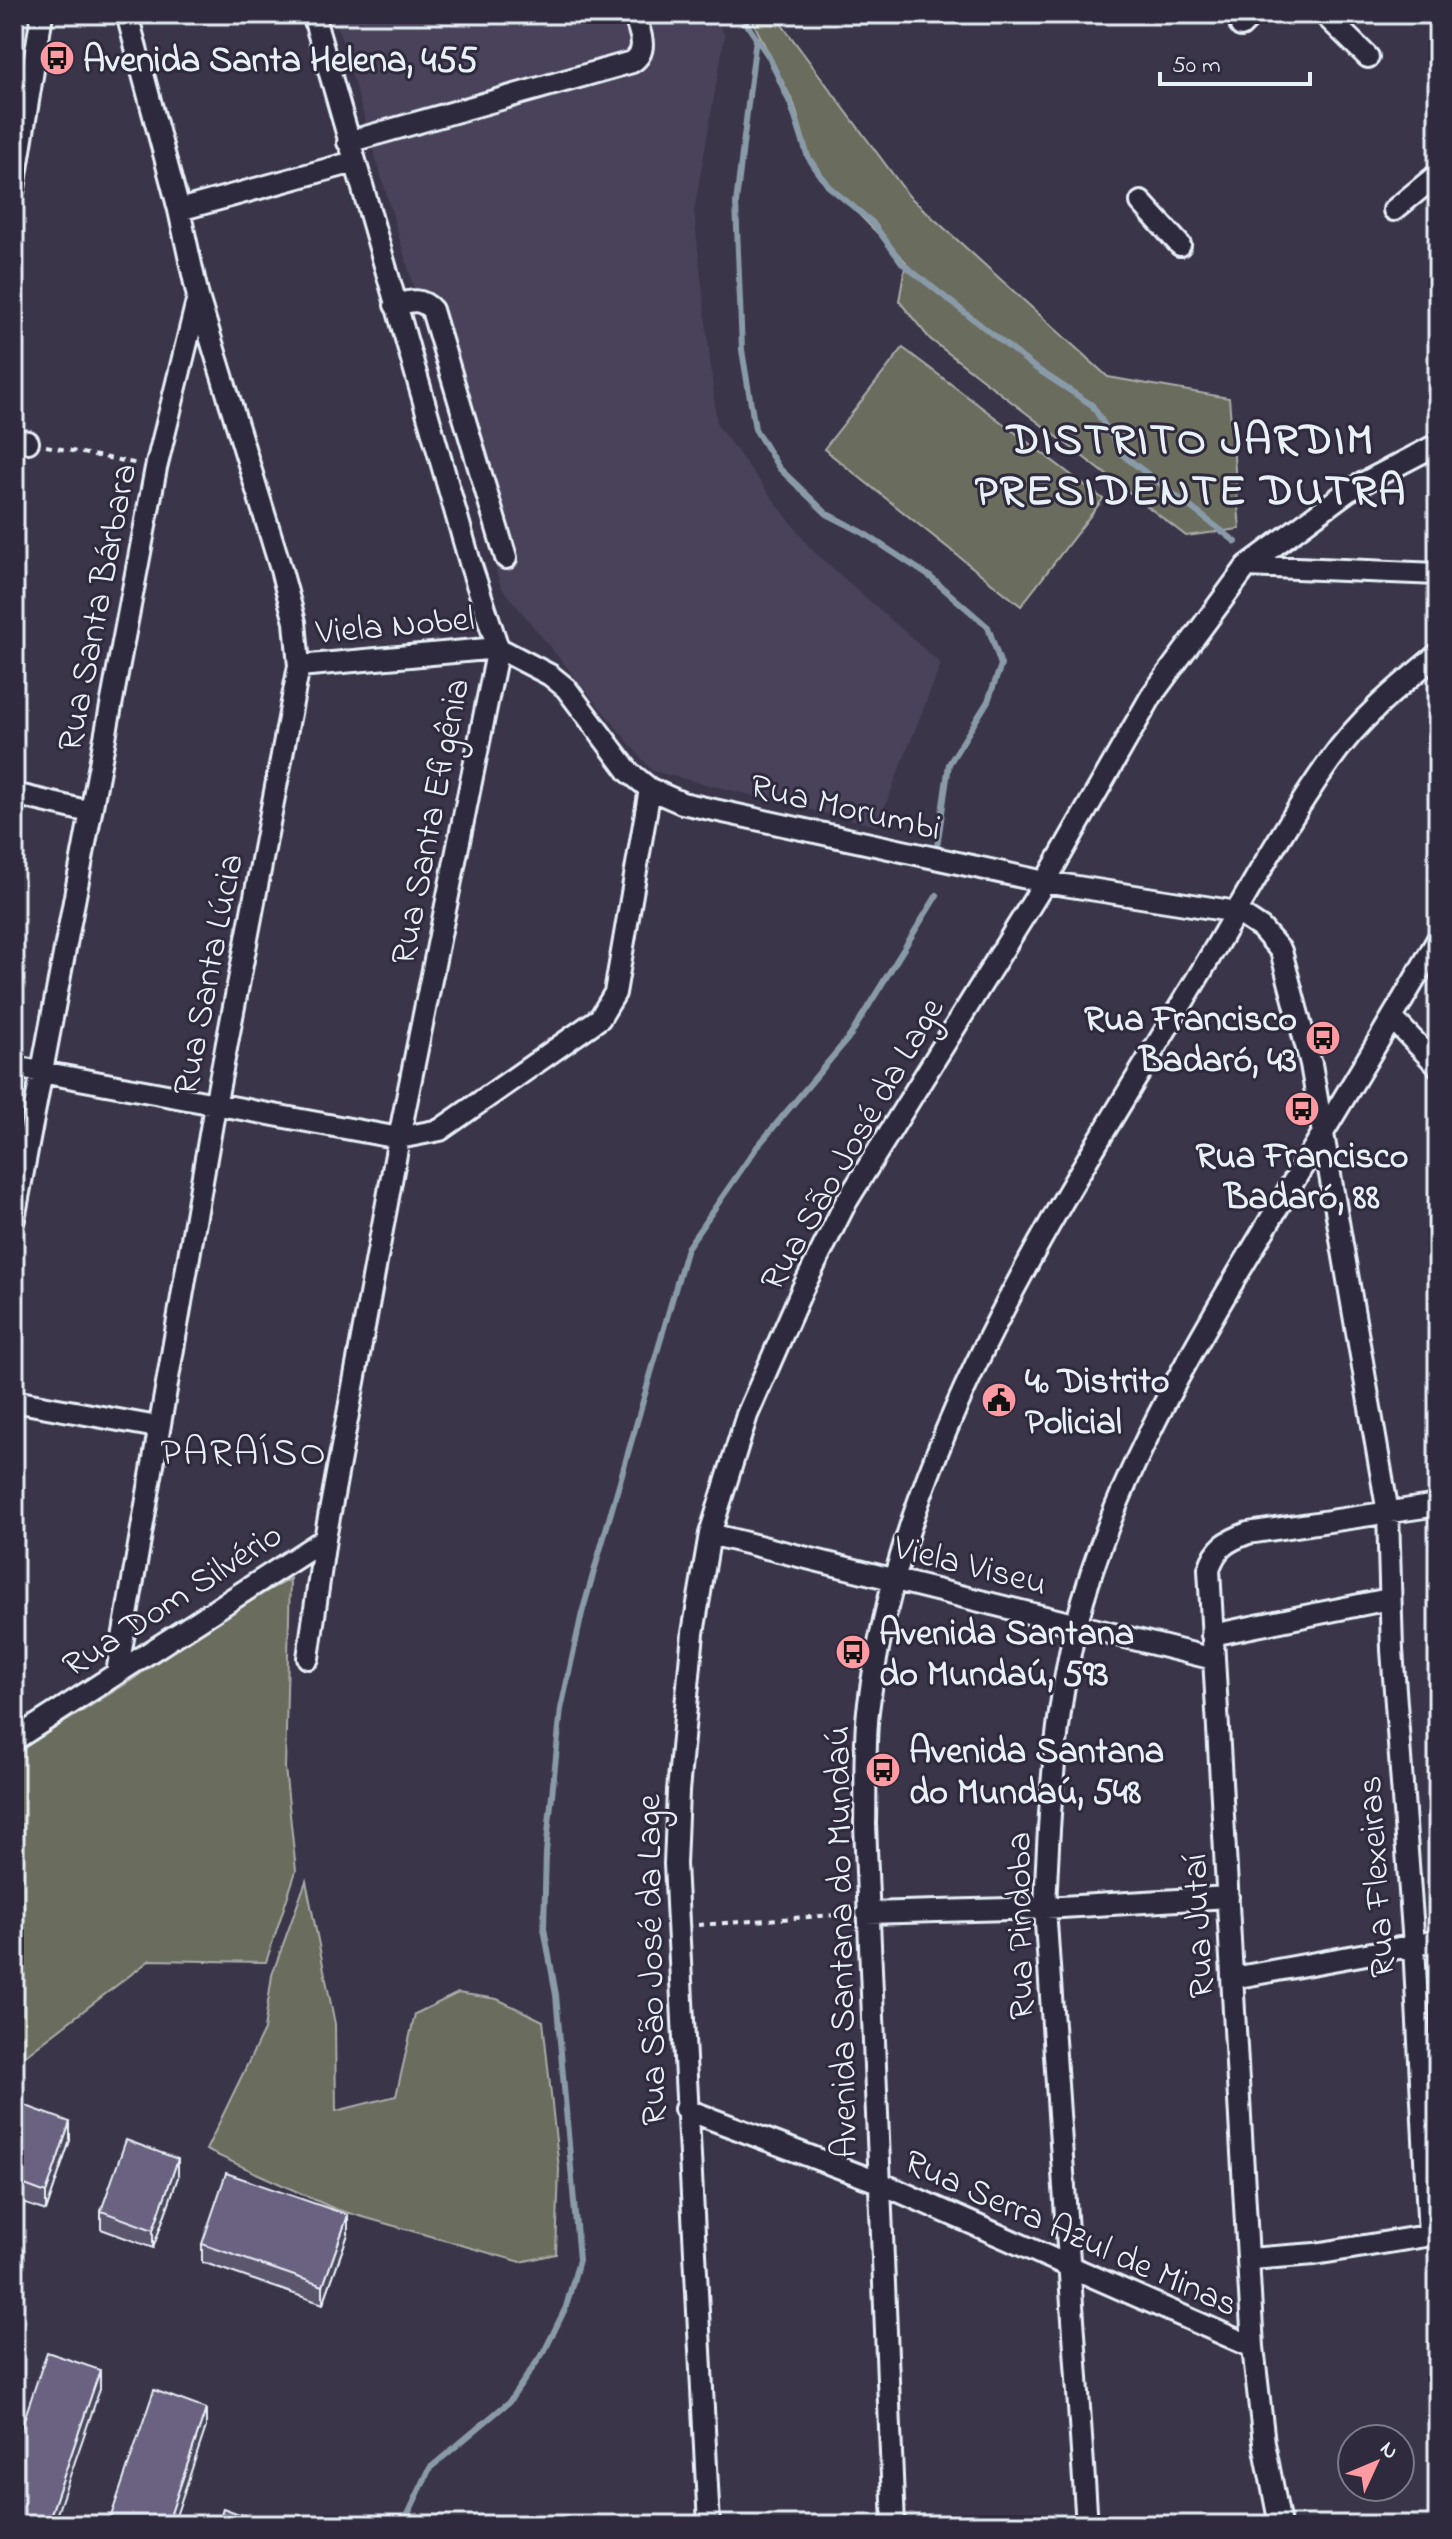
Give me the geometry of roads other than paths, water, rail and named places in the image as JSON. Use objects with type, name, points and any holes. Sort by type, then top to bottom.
[{"type":"street","points":[[14,188],[42,14]]},
{"type":"street","name":"Rua Santa Bárbara","points":[[14,1219],[156,468],[198,297],[179,210],[127,14]]},
{"type":"street","name":"Rua Santa Efigênia","points":[[308,1658],[325,1539],[399,1138],[498,648],[395,305],[313,14]]},
{"type":"street","points":[[348,142],[632,62],[642,53],[643,46],[634,14]]},
{"type":"street","points":[[1324,14],[1368,57]]},
{"type":"street","points":[[14,78],[26,118]]},
{"type":"street","points":[[179,210],[354,162]]},
{"type":"street","points":[[1394,210],[1438,174]]},
{"type":"street","points":[[1141,202],[1180,245]]},
{"type":"street","name":"Rua Santa Lúcia","points":[[117,1673],[157,1427],[215,1106],[299,666],[295,622],[280,566],[198,297]]},
{"type":"street","points":[[395,305],[415,300],[426,302],[432,310],[506,558]]},
{"type":"street","name":"Rua São José da Lage","points":[[709,2525],[676,1927],[678,1791],[693,1633],[710,1534],[747,1415],[802,1290],[845,1204],[1045,882],[1152,695],[1247,566],[1348,491],[1436,444]]},
{"type":"street","points":[[1247,566],[1438,574]]},
{"type":"street","name":"Viela Nobel","points":[[299,666],[498,648]]},
{"type":"street","name":"Rua Morumbi","points":[[498,648],[550,675],[566,688],[629,772],[650,789],[682,803],[1045,882],[1237,912]]},
{"type":"street","name":"Avenida Santana do Mundaú","points":[[894,2525],[867,1913],[868,1712],[894,1578],[926,1478],[975,1369],[1034,1253],[1330,760],[1378,706],[1438,654]]},
{"type":"street","points":[[14,1067],[399,1138],[440,1130],[600,1018],[615,993],[650,789]]},
{"type":"street","points":[[14,794],[90,812]]},
{"type":"street","name":"Rua Flexeiras","points":[[1237,912],[1261,928],[1281,951],[1311,1064],[1388,1513],[1389,1599],[1433,2235]]},
{"type":"street","name":"Rua Pindoba","points":[[1087,2525],[1045,1908],[1049,1821],[1065,1684],[1076,1625],[1116,1510],[1179,1372],[1393,1019],[1438,939]]},
{"type":"street","points":[[1393,1019],[1438,1066]]},
{"type":"street","points":[[14,1401],[157,1427]]},
{"type":"street","name":"Rua Jutaí","points":[[1280,2525],[1264,2443],[1253,2347],[1209,1569],[1214,1553],[1227,1541],[1248,1533],[1438,1505]]},
{"type":"street","name":"Viela Viseu","points":[[710,1534],[1214,1659]]},
{"type":"street","name":"Rua Dom Silvério","points":[[14,1740],[325,1539]]},
{"type":"street","points":[[1212,1635],[1389,1599]]},
{"type":"street","points":[[867,1913],[1045,1908],[1228,1897]]},
{"type":"street","points":[[1233,1978],[1438,1941]]},
{"type":"street","name":"Rua Serra Azul de Minas","points":[[685,2109],[878,2182],[1253,2347]]},
{"type":"street","points":[[1250,2259],[1315,2254],[1433,2235]]},
{"type":"waterway","points":[[740,14],[756,38],[736,203],[742,350],[755,429],[779,468],[827,514],[862,532],[929,576],[988,627],[1001,665],[988,701],[949,764],[937,847]]},
{"type":"waterway","points":[[756,38],[769,57],[791,105],[808,157],[828,186],[872,222],[903,264],[1034,367],[1092,405],[1124,456],[1236,542]]},
{"type":"waterway","points":[[403,2525],[430,2468],[509,2402],[545,2350],[566,2307],[579,2260],[556,1995],[544,1928],[546,1852],[561,1709],[582,1613],[687,1248],[757,1147],[850,1036],[937,895]]},
{"type":"place","name":"Avenida Santa Helena, 455","points":[[57,58]]},
{"type":"place","name":"Rua Francisco Badaró, 43","points":[[1323,1038]]},
{"type":"place","name":"Rua Francisco Badaró, 88","points":[[1302,1109]]},
{"type":"place","name":"4º Distrito Policial","points":[[999,1400]]},
{"type":"place","name":"Avenida Santana do Mundaú, 593","points":[[853,1652]]},
{"type":"place","name":"Avenida Santana do Mundaú, 548","points":[[883,1770]]},
{"type":"district","name":"DISTRITO JARDIM PRESIDENTE DUTRA","points":[[1191,464]]},
{"type":"district","name":"PARAÍSO","points":[[244,1450]]}]
